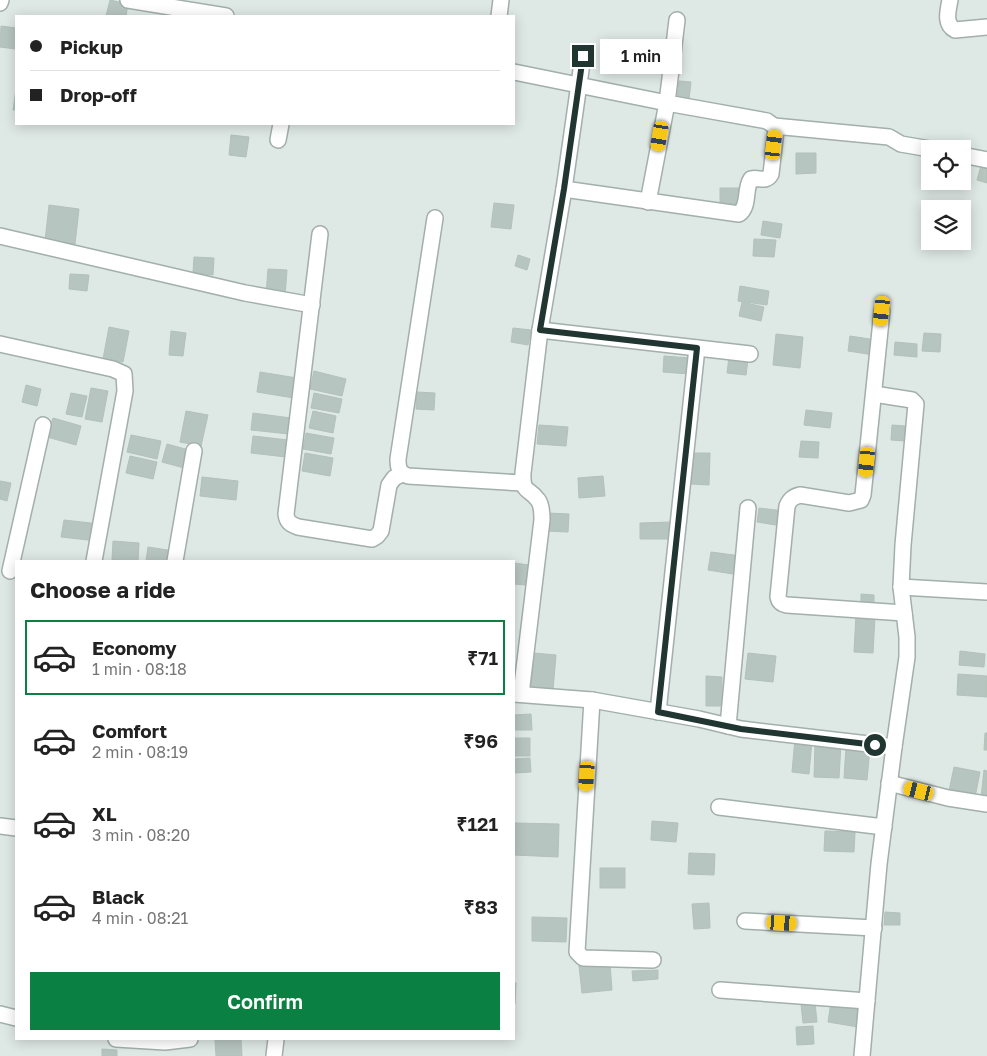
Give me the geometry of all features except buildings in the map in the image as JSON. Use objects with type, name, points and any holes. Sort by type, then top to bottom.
[{"type":"street","points":[[128,0],[220,15]]},
{"type":"street","points":[[499,15],[501,0]]},
{"type":"street","points":[[950,0],[948,24],[951,28],[955,30],[987,27]]},
{"type":"street","points":[[648,202],[666,103],[676,20]]},
{"type":"street","points":[[583,56],[564,189],[540,330],[522,483],[528,492],[538,500],[542,510],[542,520],[517,694],[592,700],[741,729],[894,748]]},
{"type":"street","points":[[515,72],[578,86],[767,121],[774,126],[888,137],[901,144],[921,147]]},
{"type":"street","points":[[278,140],[281,125]]},
{"type":"street","points":[[564,189],[739,214],[745,206],[747,185],[751,179],[765,180],[771,174],[776,130],[774,126]]},
{"type":"street","points":[[971,157],[987,160]]},
{"type":"street","points":[[435,218],[398,468],[402,474],[408,476],[522,483]]},
{"type":"street","points":[[320,234],[286,514],[287,520],[298,527],[372,539],[381,531],[390,485],[394,478],[402,474]]},
{"type":"street","points":[[0,236],[244,293],[312,305]]},
{"type":"street","points":[[882,311],[863,496],[861,500],[849,503],[794,496],[787,506],[778,601],[787,605],[904,613]]},
{"type":"street","points":[[540,330],[750,354]]},
{"type":"street","points":[[0,344],[113,369],[124,374],[125,391],[94,560]]},
{"type":"street","points":[[658,712],[697,348]]},
{"type":"street","points":[[862,1056],[879,864],[906,657],[907,637],[901,587],[916,404],[912,400],[874,394]]},
{"type":"street","points":[[9,571],[42,425]]},
{"type":"street","points":[[175,560],[194,451]]},
{"type":"street","points":[[728,726],[748,508]]},
{"type":"street","points":[[901,587],[987,592]]},
{"type":"street","points":[[592,700],[576,952],[583,958],[653,960]]},
{"type":"street","points":[[890,783],[948,798],[987,804]]},
{"type":"street","points":[[719,807],[884,827]]},
{"type":"street","points":[[0,826],[15,828]]},
{"type":"street","points":[[745,921],[874,928]]},
{"type":"street","points":[[720,990],[867,1001]]},
{"type":"street","points":[[0,1014],[15,1018]]},
{"type":"street","points":[[128,1056],[123,1040],[166,1042],[182,1040]]},
{"type":"street","points":[[274,1056],[276,1040]]},
{"type":"route","points":[[583,56],[564,189],[540,330],[697,348],[658,712],[741,729],[875,745]]}]
